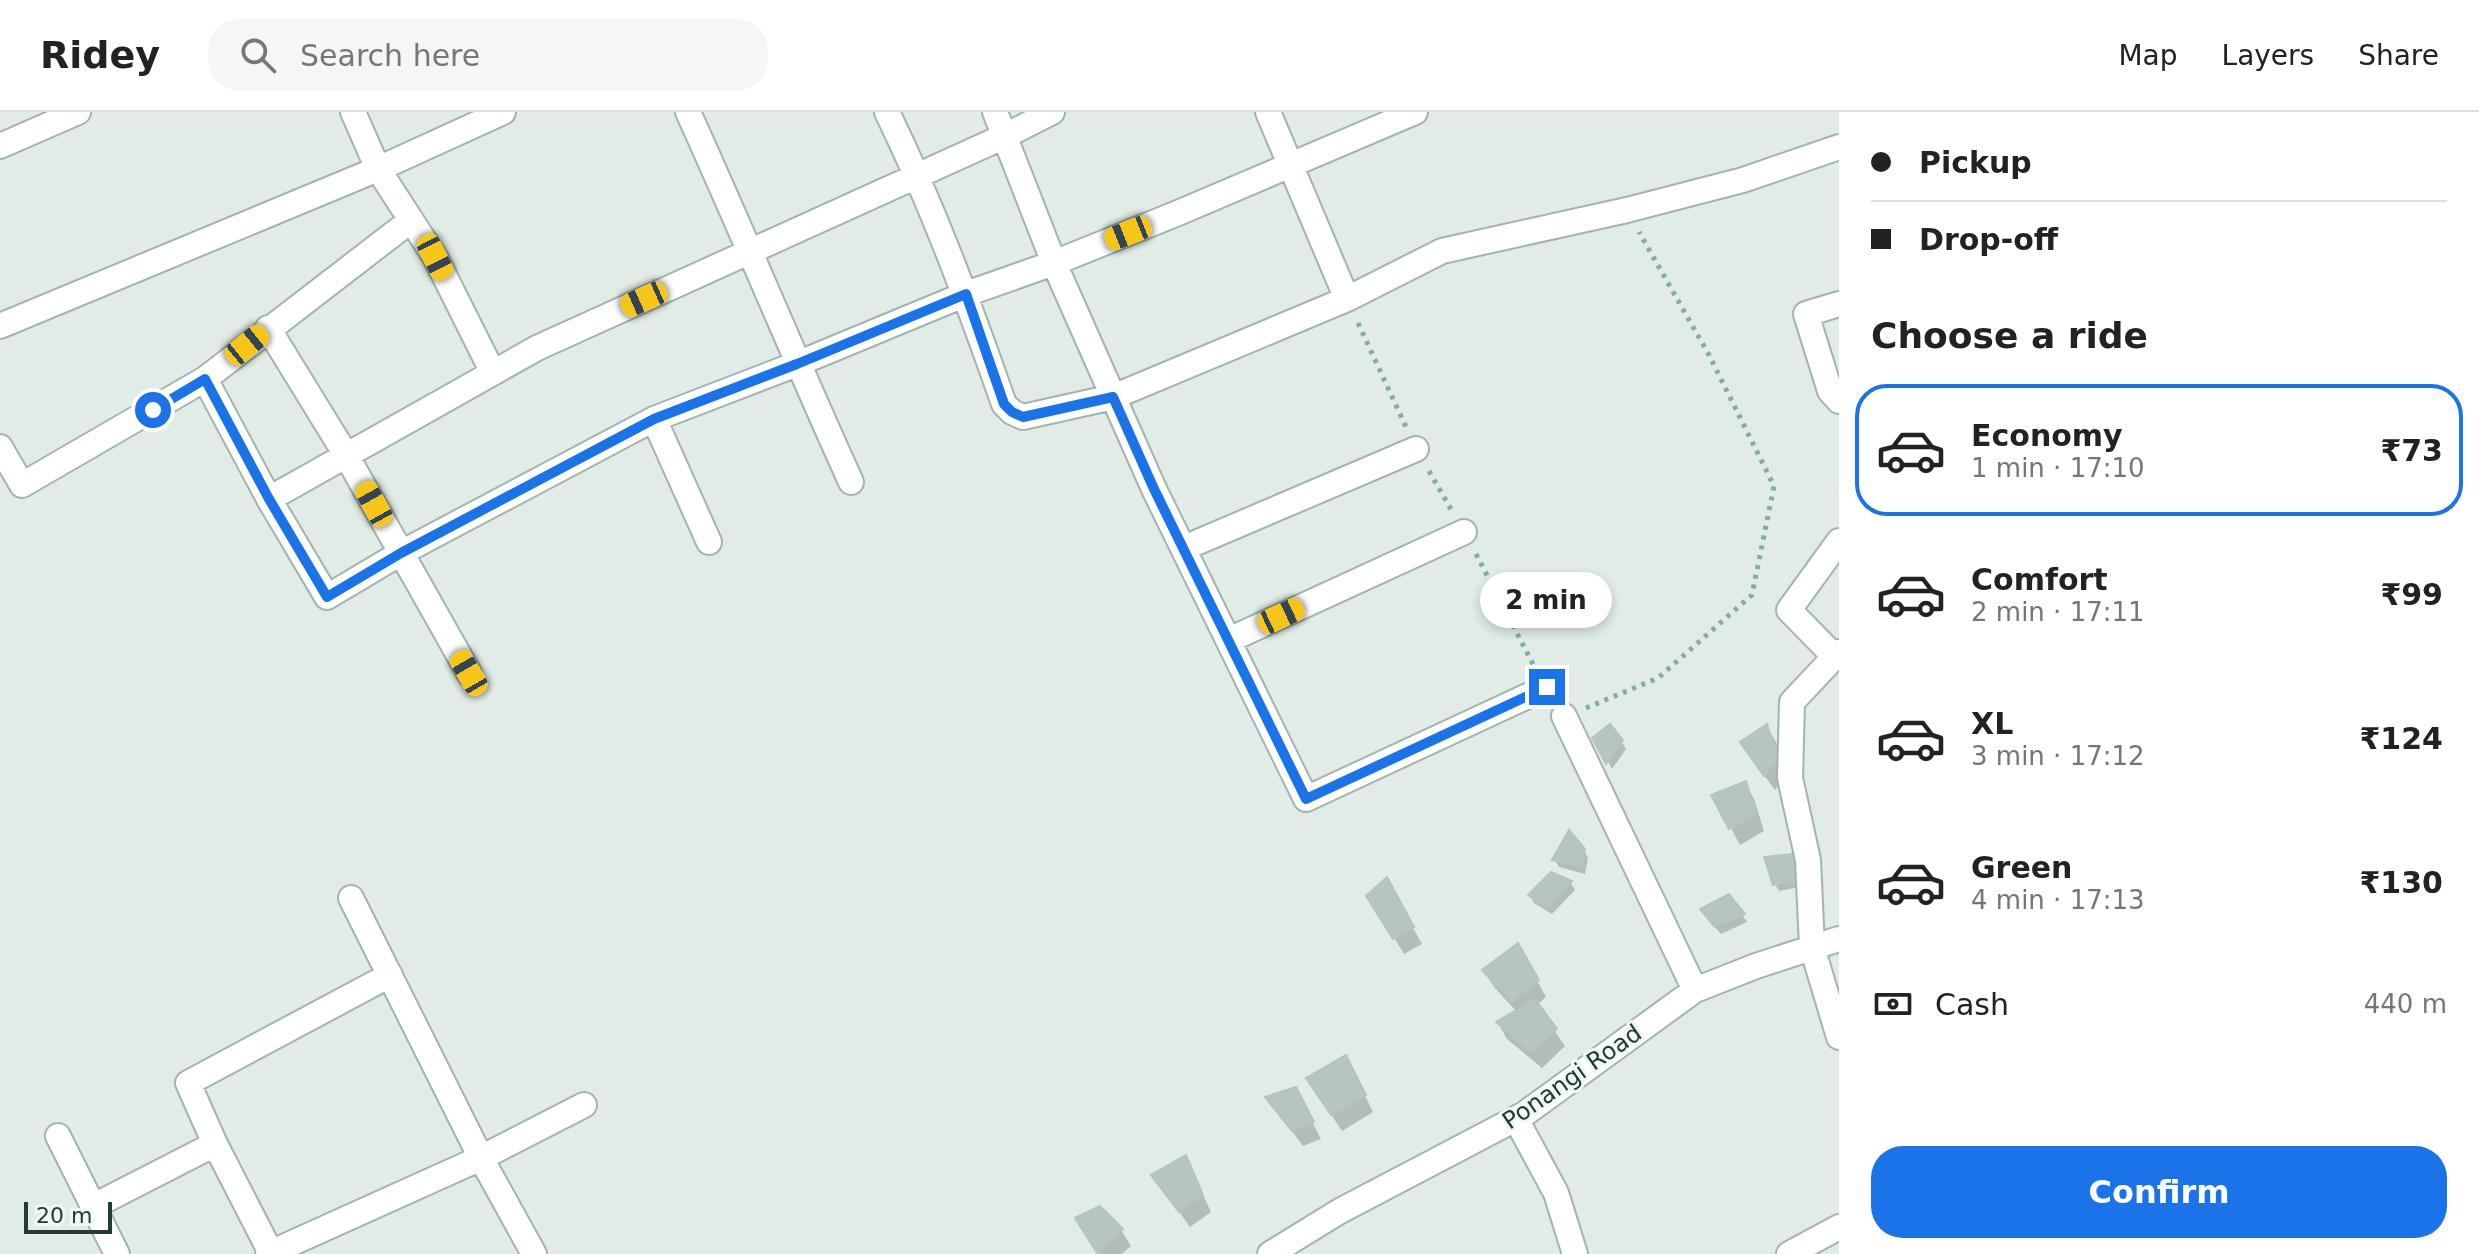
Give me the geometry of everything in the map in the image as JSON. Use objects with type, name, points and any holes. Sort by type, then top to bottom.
[{"type":"street","points":[[0,146],[78,112]]},
{"type":"street","points":[[353,112],[378,169],[435,257],[493,373]]},
{"type":"street","points":[[0,326],[378,169],[503,112]]},
{"type":"street","points":[[688,112],[851,482]]},
{"type":"street","points":[[887,112],[917,175],[966,294],[1004,404],[1023,417],[1113,397],[1347,299],[1442,251],[1627,210],[1743,180],[1839,147]]},
{"type":"street","points":[[995,112],[1054,263],[1154,489],[1306,799],[1547,687]]},
{"type":"street","points":[[269,499],[537,348],[1052,112]]},
{"type":"street","points":[[1268,112],[1347,299]]},
{"type":"street","points":[[205,379],[269,499],[327,597],[401,553],[654,419],[966,294],[1054,263],[1415,112]]},
{"type":"street","points":[[0,447],[22,485],[205,379],[410,221]]},
{"type":"street","points":[[1839,304],[1806,314],[1830,391],[1839,401]]},
{"type":"street","points":[[268,328],[346,455],[469,673]]},
{"type":"street","points":[[654,419],[709,542]]},
{"type":"street","points":[[1184,548],[1416,449]]},
{"type":"street","points":[[1229,640],[1464,532]]},
{"type":"street","points":[[1839,541],[1789,610],[1837,654],[1792,702],[1790,778],[1808,860],[1812,947],[1839,1037]]},
{"type":"street","points":[[1564,716],[1695,990]]},
{"type":"street","points":[[351,898],[481,1158],[534,1254]]},
{"type":"street","name":"Ponangi Road","points":[[1270,1254],[1340,1211],[1516,1119],[1695,990],[1839,939]]},
{"type":"street","points":[[390,975],[188,1083],[270,1253],[481,1158],[584,1105]]},
{"type":"street","points":[[1516,1119],[1556,1193],[1575,1254]]},
{"type":"street","points":[[58,1136],[117,1254]]},
{"type":"street","points":[[92,1207],[215,1144]]},
{"type":"street","points":[[1795,1252],[1839,1227]]},
{"type":"path","points":[[1564,716],[1658,678],[1752,595],[1774,486],[1709,355],[1627,210]]},
{"type":"path","points":[[1347,299],[1416,449],[1547,687]]},
{"type":"building","points":[[1610,724],[1623,740],[1606,764],[1592,738]]},
{"type":"building","points":[[1767,724],[1778,759],[1764,776],[1740,742]]},
{"type":"building","points":[[1746,781],[1756,814],[1729,829],[1711,795]]},
{"type":"building","points":[[1569,830],[1585,849],[1581,867],[1552,860]]},
{"type":"building","points":[[1793,854],[1797,880],[1773,885],[1764,857]]},
{"type":"building","points":[[1551,872],[1572,881],[1547,907],[1528,895]]},
{"type":"building","points":[[1387,877],[1414,927],[1393,939],[1366,896]]},
{"type":"building","points":[[1729,894],[1745,914],[1715,927],[1700,909]]},
{"type":"building","points":[[1518,943],[1539,980],[1511,1002],[1482,970]]},
{"type":"building","points":[[1535,999],[1557,1029],[1532,1053],[1496,1022]]},
{"type":"building","points":[[1346,1055],[1366,1095],[1331,1115],[1306,1078]]},
{"type":"building","points":[[1296,1087],[1314,1122],[1292,1131],[1265,1097]]},
{"type":"building","points":[[1186,1155],[1203,1195],[1179,1212],[1151,1175]]},
{"type":"building","points":[[1100,1206],[1123,1229],[1097,1253],[1075,1218]]},
{"type":"route","points":[[153,410],[205,379],[269,499],[327,597],[401,553],[654,419],[966,294],[1004,404],[1012,412],[1023,417],[1113,397],[1154,489],[1306,799],[1547,687]]}]
